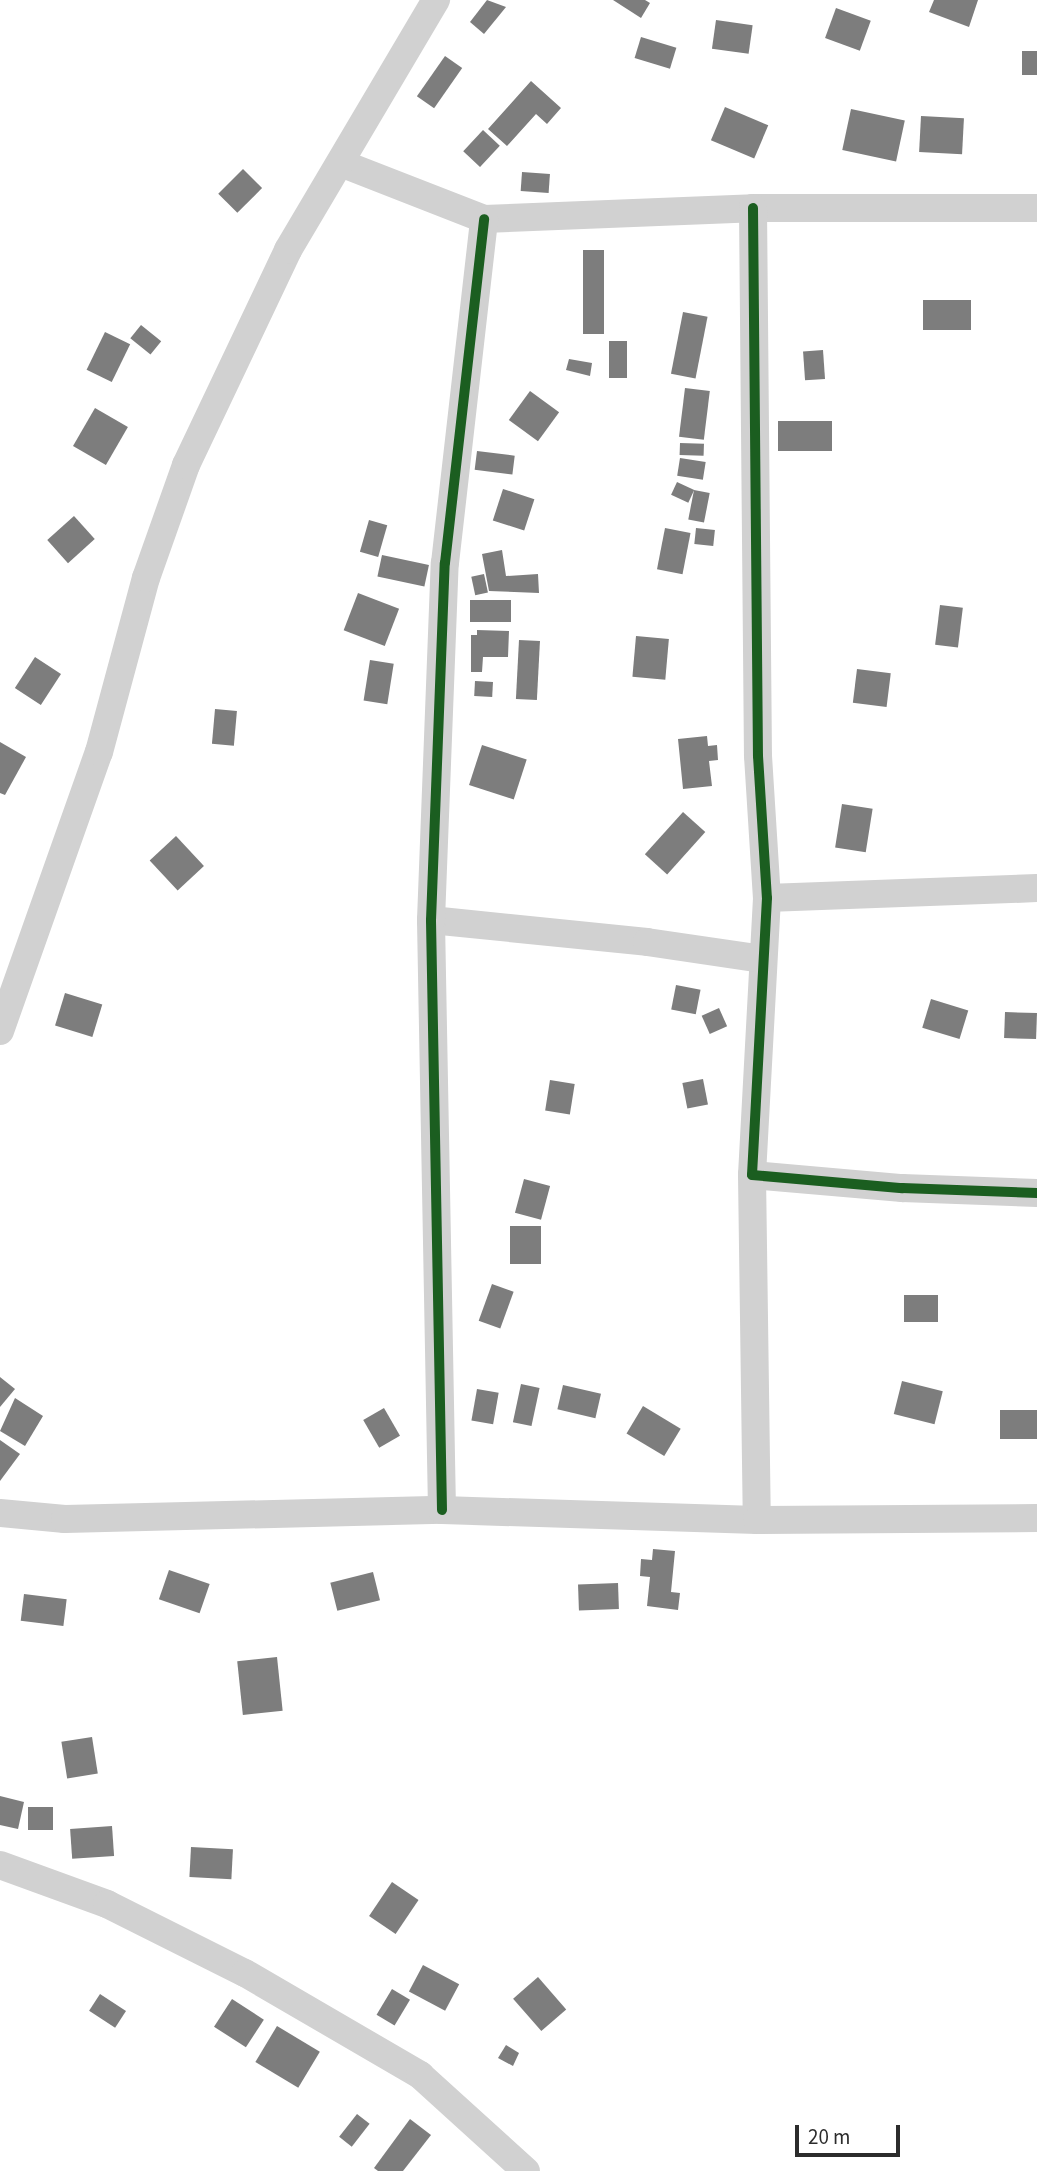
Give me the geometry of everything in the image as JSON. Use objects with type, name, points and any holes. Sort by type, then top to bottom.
[{"type":"street","points":[[0,1031],[99,752],[146,578],[186,465],[288,250],[343,164],[436,0]]},
{"type":"street","points":[[343,164],[484,219],[753,208],[1037,208]]},
{"type":"street","points":[[753,208],[757,743],[767,898],[752,1175],[757,1520]]},
{"type":"street","points":[[442,1510],[430,920],[446,563],[484,219]]},
{"type":"street","points":[[767,898],[1037,888]]},
{"type":"street","points":[[430,920],[647,942],[762,959]]},
{"type":"street","points":[[752,1175],[902,1188],[1037,1193]]},
{"type":"street","points":[[0,1513],[65,1519],[442,1510],[757,1520],[1037,1518]]},
{"type":"street","points":[[0,1865],[107,1903],[245,1973],[420,2075],[526,2171]]},
{"type":"building","points":[[487,0],[506,7],[484,34],[470,22]]},
{"type":"building","points":[[613,0],[645,0],[650,3],[641,18]]},
{"type":"building","points":[[934,0],[978,0],[969,27],[929,12]]},
{"type":"building","points":[[836,8],[871,21],[860,51],[825,38]]},
{"type":"building","points":[[716,20],[753,25],[749,54],[712,49]]},
{"type":"building","points":[[641,37],[676,48],[670,69],[635,58]]},
{"type":"building","points":[[1022,51],[1037,51],[1037,75],[1022,75]]},
{"type":"building","points":[[445,56],[462,68],[434,108],[417,96]]},
{"type":"building","points":[[531,81],[561,108],[547,124],[536,114],[507,146],[488,129]]},
{"type":"building","points":[[725,107],[768,125],[754,159],[711,140]]},
{"type":"building","points":[[851,109],[905,120],[896,162],[842,150]]},
{"type":"building","points":[[921,116],[964,118],[962,154],[919,152]]},
{"type":"building","points":[[483,130],[500,146],[480,167],[463,151]]},
{"type":"building","points":[[243,169],[262,188],[237,213],[218,194]]},
{"type":"building","points":[[522,172],[550,174],[549,193],[521,191]]},
{"type":"building","points":[[583,250],[604,250],[604,334],[583,334]]},
{"type":"building","points":[[923,300],[971,300],[971,330],[923,330]]},
{"type":"building","points":[[683,312],[708,317],[696,379],[671,374]]},
{"type":"building","points":[[141,325],[161,341],[151,355],[130,338]]},
{"type":"building","points":[[105,332],[130,344],[112,382],[87,370]]},
{"type":"building","points":[[609,341],[627,341],[627,378],[609,378]]},
{"type":"building","points":[[823,350],[825,379],[805,380],[803,351]]},
{"type":"building","points":[[569,359],[592,363],[590,376],[566,370]]},
{"type":"building","points":[[685,388],[710,391],[704,440],[679,437]]},
{"type":"building","points":[[530,391],[559,412],[538,441],[509,420]]},
{"type":"building","points":[[95,408],[128,427],[106,465],[73,446]]},
{"type":"building","points":[[778,421],[832,421],[832,451],[778,451]]},
{"type":"building","points":[[680,443],[704,444],[704,456],[680,455]]},
{"type":"building","points":[[477,451],[515,456],[512,474],[475,470]]},
{"type":"building","points":[[680,458],[706,462],[703,480],[677,476]]},
{"type":"building","points":[[677,482],[694,490],[688,503],[671,495]]},
{"type":"building","points":[[503,489],[534,499],[524,531],[493,520]]},
{"type":"building","points":[[694,490],[710,493],[704,523],[688,519]]},
{"type":"building","points":[[74,516],[95,539],[68,563],[47,540]]},
{"type":"building","points":[[369,520],[387,525],[378,557],[360,552]]},
{"type":"building","points":[[665,528],[691,533],[683,574],[657,569]]},
{"type":"building","points":[[696,528],[715,530],[713,546],[694,544]]},
{"type":"building","points":[[502,550],[506,576],[538,574],[539,593],[489,591],[482,554]]},
{"type":"building","points":[[382,555],[429,565],[424,586],[377,577]]},
{"type":"building","points":[[484,574],[488,593],[475,595],[471,577]]},
{"type":"building","points":[[358,593],[399,609],[385,646],[344,630]]},
{"type":"building","points":[[470,600],[511,600],[511,622],[470,622]]},
{"type":"building","points":[[940,605],[963,608],[958,648],[935,645]]},
{"type":"building","points":[[477,630],[509,631],[508,657],[483,657],[482,672],[471,672],[471,635],[477,635]]},
{"type":"building","points":[[636,636],[669,639],[665,680],[632,677]]},
{"type":"building","points":[[519,640],[540,641],[537,700],[516,699]]},
{"type":"building","points":[[35,657],[61,674],[41,705],[15,688]]},
{"type":"building","points":[[370,660],[394,664],[387,704],[364,700]]},
{"type":"building","points":[[857,669],[891,673],[887,707],[853,703]]},
{"type":"building","points":[[475,681],[493,682],[492,697],[474,696]]},
{"type":"building","points":[[215,709],[237,711],[234,746],[212,744]]},
{"type":"building","points":[[707,736],[708,746],[717,745],[718,760],[709,761],[712,786],[683,789],[678,739]]},
{"type":"building","points":[[0,742],[26,757],[5,795],[0,793]]},
{"type":"building","points":[[482,745],[527,760],[514,799],[469,785]]},
{"type":"building","points":[[842,804],[873,809],[866,852],[835,847]]},
{"type":"building","points":[[683,812],[705,832],[667,874],[645,854]]},
{"type":"building","points":[[176,836],[204,866],[178,891],[150,861]]},
{"type":"building","points":[[676,985],[701,990],[696,1014],[671,1010]]},
{"type":"building","points":[[65,993],[102,1004],[92,1037],[55,1026]]},
{"type":"building","points":[[931,999],[968,1010],[960,1039],[922,1028]]},
{"type":"building","points":[[719,1008],[727,1026],[710,1034],[702,1016]]},
{"type":"building","points":[[1005,1012],[1037,1013],[1036,1039],[1004,1038]]},
{"type":"building","points":[[703,1079],[708,1105],[687,1109],[682,1083]]},
{"type":"building","points":[[550,1080],[575,1084],[570,1115],[545,1111]]},
{"type":"building","points":[[524,1179],[550,1186],[541,1220],[515,1213]]},
{"type":"building","points":[[510,1226],[541,1226],[541,1264],[510,1264]]},
{"type":"building","points":[[492,1284],[514,1292],[500,1329],[479,1321]]},
{"type":"building","points":[[904,1295],[938,1295],[938,1322],[904,1322]]},
{"type":"building","points":[[0,1377],[15,1389],[0,1407]]},
{"type":"building","points":[[902,1381],[943,1391],[935,1424],[894,1414]]},
{"type":"building","points":[[521,1384],[540,1388],[531,1426],[513,1422]]},
{"type":"building","points":[[563,1385],[601,1394],[595,1418],[557,1409]]},
{"type":"building","points":[[477,1389],[499,1393],[493,1424],[471,1421]]},
{"type":"building","points":[[15,1398],[43,1416],[25,1446],[0,1431]]},
{"type":"building","points":[[643,1406],[681,1429],[664,1456],[627,1433]]},
{"type":"building","points":[[384,1408],[400,1436],[379,1448],[363,1420]]},
{"type":"building","points":[[1000,1410],[1037,1410],[1037,1439],[1000,1439]]},
{"type":"building","points":[[0,1440],[20,1454],[0,1481]]},
{"type":"building","points":[[653,1549],[675,1551],[671,1592],[680,1593],[678,1610],[647,1606],[650,1577],[640,1576],[641,1559],[652,1560]]},
{"type":"building","points":[[169,1570],[210,1584],[200,1613],[159,1599]]},
{"type":"building","points":[[373,1572],[380,1600],[337,1611],[330,1583]]},
{"type":"building","points":[[618,1583],[619,1609],[579,1610],[578,1584]]},
{"type":"building","points":[[24,1594],[67,1599],[63,1626],[21,1621]]},
{"type":"building","points":[[277,1657],[283,1711],[243,1715],[237,1661]]},
{"type":"building","points":[[92,1737],[98,1774],[67,1778],[61,1742]]},
{"type":"building","points":[[0,1796],[24,1802],[18,1829],[0,1825]]},
{"type":"building","points":[[28,1807],[53,1807],[53,1830],[28,1830]]},
{"type":"building","points":[[112,1826],[114,1856],[72,1859],[70,1829]]},
{"type":"building","points":[[191,1847],[233,1849],[231,1879],[189,1877]]},
{"type":"building","points":[[392,1882],[419,1900],[396,1934],[369,1916]]},
{"type":"building","points":[[423,1965],[459,1984],[445,2011],[409,1991]]},
{"type":"building","points":[[538,1977],[566,2009],[541,2031],[513,1999]]},
{"type":"building","points":[[392,1989],[410,2000],[395,2026],[377,2015]]},
{"type":"building","points":[[100,1994],[126,2011],[115,2028],[89,2011]]},
{"type":"building","points":[[232,1999],[264,2020],[246,2047],[214,2027]]},
{"type":"building","points":[[277,2026],[320,2052],[298,2088],[255,2062]]},
{"type":"building","points":[[506,2045],[519,2053],[513,2066],[498,2058]]},
{"type":"building","points":[[357,2114],[370,2124],[352,2147],[339,2137]]},
{"type":"building","points":[[410,2119],[431,2135],[403,2171],[378,2171],[374,2168]]},
{"type":"cycle path","points":[[753,208],[758,756],[767,898],[752,1175],[902,1188],[1037,1193]]},
{"type":"cycle path","points":[[442,1510],[431,920],[445,563],[484,219]]}]
